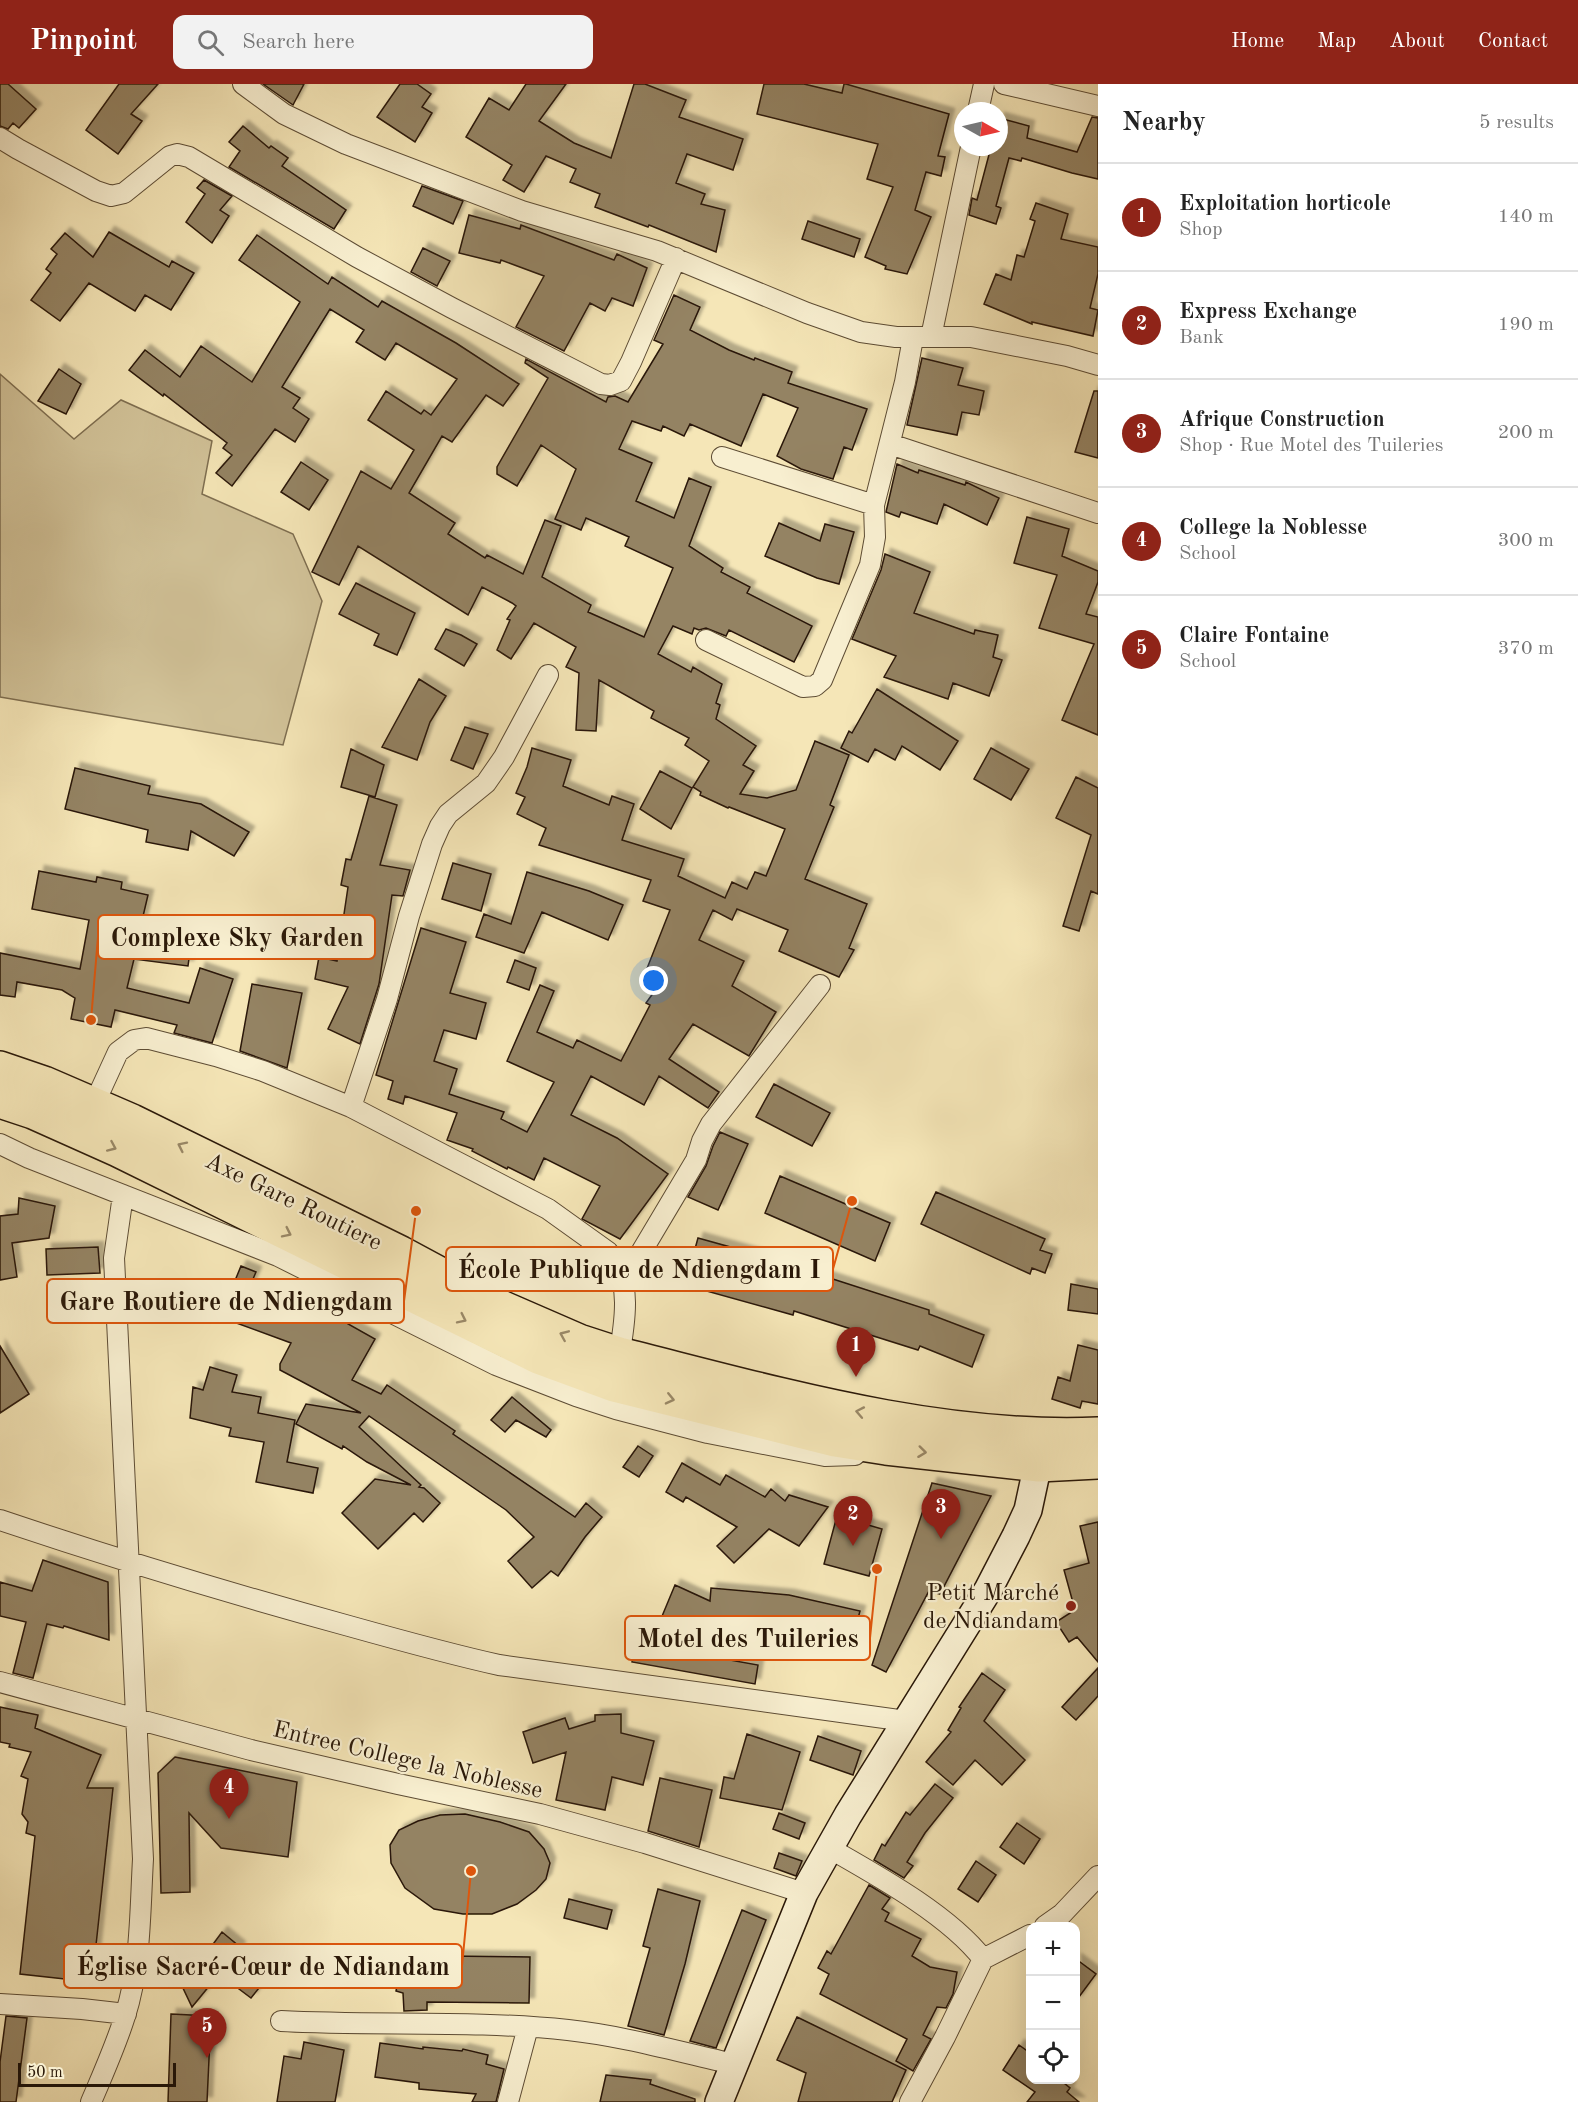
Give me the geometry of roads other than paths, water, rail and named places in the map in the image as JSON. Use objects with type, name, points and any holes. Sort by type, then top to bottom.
[{"type":"highway","name":"Axe Gare Routiere","points":[[0,1068],[44,1083],[87,1119]]},
{"type":"highway","name":"Axe Gare Routiere","points":[[0,1101],[33,1112],[87,1119],[132,1121],[400,1253],[498,1321],[579,1341],[616,1370]]},
{"type":"highway","points":[[616,1370],[835,1440],[885,1448],[1041,1450],[1098,1434]]},
{"type":"highway","points":[[616,1370],[854,1411],[998,1432],[1041,1450],[1098,1462]]},
{"type":"street","points":[[243,84],[284,114],[346,144],[522,211],[634,243],[676,258],[807,314],[861,332],[922,338],[971,337],[1067,356],[1098,365]]},
{"type":"street","points":[[980,102],[984,84]]},
{"type":"street","points":[[1004,84],[1098,106]]},
{"type":"street","points":[[0,138],[96,191],[111,196],[124,193],[170,156],[177,154],[189,157],[357,257],[601,384],[610,385],[621,381],[676,258]]},
{"type":"street","points":[[706,640],[803,687],[815,686],[822,680],[870,565],[876,537],[874,505],[905,382],[922,338],[969,156]]},
{"type":"street","points":[[890,444],[1098,513]]},
{"type":"street","points":[[722,457],[874,505]]},
{"type":"street","points":[[351,1107],[387,999],[409,916],[436,835],[448,814],[486,783],[504,757],[548,675]]},
{"type":"street","points":[[624,1281],[690,1171],[711,1124],[819,985]]},
{"type":"street","points":[[87,1119],[118,1052],[134,1040],[146,1038],[263,1071],[351,1107],[548,1209],[608,1252],[615,1260],[624,1281],[625,1296],[616,1370]]},
{"type":"street","points":[[0,1144],[278,1256],[496,1365],[576,1396],[708,1433],[825,1456],[861,1454],[885,1448]]},
{"type":"street","points":[[91,2102],[126,2014],[139,1935],[143,1859],[114,1258],[123,1195]]},
{"type":"street","points":[[719,2102],[804,1893],[906,1721],[953,1648],[1012,1545],[1028,1510],[1041,1450]]},
{"type":"street","points":[[0,1520],[130,1564],[224,1592],[450,1654],[499,1665],[906,1721]]},
{"type":"street","name":"Entree College la Noblesse","points":[[0,1682],[250,1750],[398,1785],[540,1814],[645,1843],[804,1893]]},
{"type":"street","points":[[829,1848],[909,1896],[964,1938],[983,1959]]},
{"type":"street","points":[[1051,1922],[1062,1914],[1098,1876]]},
{"type":"street","points":[[910,2102],[983,1959],[1026,1937]]},
{"type":"street","points":[[0,2004],[126,2014]]},
{"type":"street","points":[[281,2021],[335,2024],[401,2022],[528,2027],[621,2039],[734,2064]]},
{"type":"street","points":[[508,2102],[528,2027]]},
{"type":"place","name":"Complexe Sky Garden","points":[[91,1020]]},
{"type":"place","name":"École Publique de Ndiengdam I","points":[[852,1201]]},
{"type":"place","name":"Gare Routiere de Ndiengdam","points":[[416,1211]]},
{"type":"place","name":"Exploitation horticole","points":[[856,1377]]},
{"type":"place","name":"Afrique Construction","points":[[941,1539]]},
{"type":"place","name":"Express Exchange","points":[[853,1546]]},
{"type":"place","name":"Motel des Tuileries","points":[[877,1569]]},
{"type":"place","name":"Petit Marché de Ndiandam","points":[[1071,1606]]},
{"type":"place","name":"College la Noblesse","points":[[229,1819]]},
{"type":"place","name":"Église Sacré-Cœur de Ndiandam","points":[[471,1871]]},
{"type":"place","name":"Claire Fontaine","points":[[207,2058]]}]
